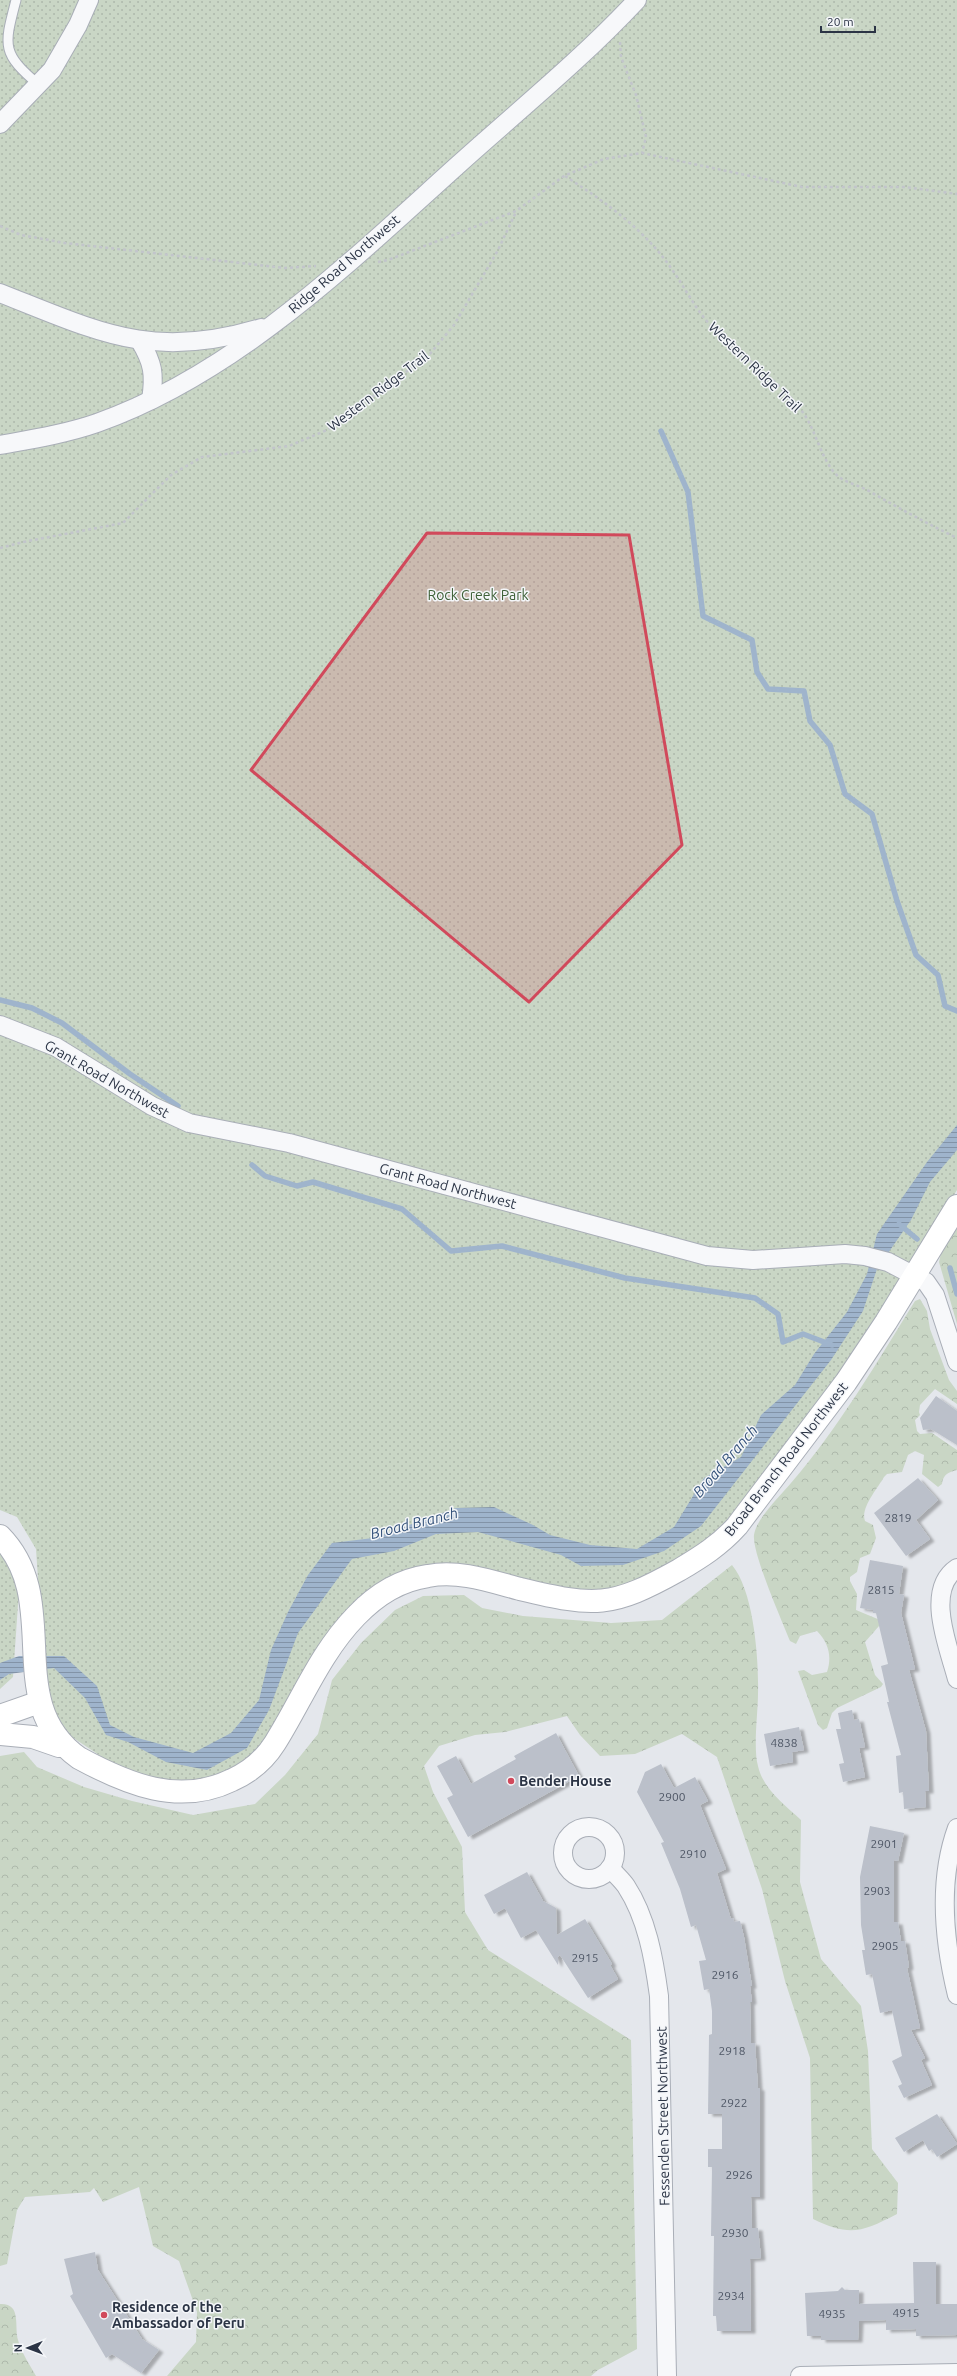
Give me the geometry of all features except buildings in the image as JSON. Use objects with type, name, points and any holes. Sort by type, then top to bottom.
[{"type":"main road","name":"Broad Branch Road Northwest","points":[[30,1706],[44,1731],[64,1748],[108,1773],[148,1787],[174,1792],[206,1790],[235,1779],[262,1760],[275,1744],[331,1644],[370,1603],[403,1583],[426,1576],[454,1574],[482,1579],[560,1598],[593,1602],[618,1599],[647,1588],[710,1551],[737,1526],[836,1396],[915,1275],[957,1206]]},
{"type":"main road","points":[[0,1536],[16,1556],[24,1580],[27,1609],[24,1651],[25,1675],[30,1706],[0,1716]]},
{"type":"main road","points":[[0,1734],[33,1737],[64,1748]]},
{"type":"street","points":[[0,124],[52,70],[66,48],[89,0]]},
{"type":"street","name":"Ridge Road Northwest","points":[[0,445],[82,428],[151,400],[217,363],[271,325],[346,265],[578,60],[637,0]]},
{"type":"street","points":[[0,293],[93,330],[140,341],[197,342],[238,335],[271,325]]},
{"type":"street","points":[[140,341],[149,356],[154,372],[151,400]]},
{"type":"street","name":"Grant Road Northwest","points":[[0,1025],[56,1047],[157,1109],[200,1126],[296,1145],[707,1256],[753,1260],[825,1254],[865,1256],[888,1262],[926,1282],[935,1295],[957,1362]]},
{"type":"street","points":[[957,1568],[948,1574],[941,1590],[939,1606],[957,1679]]},
{"type":"street","points":[[957,1828],[948,1861],[946,1877],[950,1957],[957,1995]]},
{"type":"street","name":"Fessenden Street Northwest","points":[[610,1868],[626,1886],[639,1912],[650,1946],[659,1996],[667,2376]]},
{"type":"street","points":[[800,2376],[957,2374]]},
{"type":"lane","points":[[16,0],[7,33],[7,45],[18,67],[39,85]]},
{"type":"path","points":[[618,21],[621,57],[636,95],[646,137],[642,153]]},
{"type":"path","points":[[375,262],[388,260],[516,211],[564,176],[604,159],[642,153],[802,187],[905,186],[957,194]]},
{"type":"path","name":"Western Ridge Trail","points":[[564,176],[609,205],[642,231],[672,268],[699,313],[778,387],[804,414],[827,460],[839,476],[865,489],[918,520],[957,538]]},
{"type":"path","name":"Western Ridge Trail","points":[[0,548],[22,542],[123,523],[171,475],[202,457],[289,446],[327,430],[429,355],[454,325],[497,252],[516,211]]},
{"type":"path","points":[[0,226],[21,235],[65,243],[285,268],[323,266]]},
{"type":"highlighted area","points":[[427,533],[629,535],[682,845],[529,1002],[251,770]]},
{"type":"green space","name":"Rock Creek Park","points":[[0,0],[957,0],[957,1190],[818,1411],[717,1533],[639,1582],[574,1595],[510,1575],[454,1565],[417,1567],[362,1599],[262,1749],[221,1777],[193,1780],[152,1780],[108,1761],[69,1735],[47,1714],[36,1549],[17,1517],[0,1510]]},
{"type":"green space","points":[[957,1228],[957,1324],[939,1262],[941,1253]]},
{"type":"green space","points":[[920,1299],[927,1311],[930,1329],[949,1380],[957,1391],[957,1404],[935,1389],[920,1405],[920,1415],[915,1420],[917,1431],[920,1434],[932,1433],[957,1450],[957,1470],[947,1474],[942,1484],[938,1487],[922,1474],[924,1455],[915,1451],[908,1455],[902,1472],[887,1474],[870,1498],[864,1516],[865,1521],[873,1525],[876,1538],[870,1554],[860,1558],[857,1572],[850,1577],[850,1581],[857,1594],[856,1610],[880,1620],[879,1626],[865,1642],[875,1675],[883,1684],[881,1687],[837,1708],[832,1713],[827,1728],[823,1730],[818,1725],[798,1671],[804,1670],[812,1675],[827,1672],[829,1656],[827,1645],[817,1631],[800,1636],[796,1644],[790,1641],[762,1571],[754,1535],[759,1522],[769,1508],[825,1441],[856,1395],[915,1301]]},
{"type":"green space","points":[[0,1548],[19,1590],[13,1677],[0,1689]]},
{"type":"green space","points":[[732,1565],[745,1591],[754,1626],[758,1680],[756,1750],[758,1766],[765,1782],[775,1796],[801,1820],[800,1882],[821,1959],[861,2006],[868,2051],[872,2149],[898,2183],[897,2214],[874,2225],[856,2230],[837,2228],[813,2219],[810,2058],[785,1981],[762,1889],[717,1757],[682,1734],[635,1754],[600,1756],[580,1735],[567,1716],[505,1732],[475,1735],[439,1746],[424,1766],[433,1792],[462,1847],[465,1912],[488,1950],[631,2040],[637,2349],[598,2370],[591,2376],[167,2376],[196,2342],[197,2312],[179,2261],[153,2246],[139,2187],[103,2202],[94,2188],[90,2192],[25,2197],[17,2210],[7,2264],[0,2266],[0,1756],[24,1752],[37,1767],[84,1787],[132,1801],[193,1815],[255,1804],[285,1775],[318,1734],[332,1680],[361,1643],[395,1610],[423,1596],[464,1595],[482,1608],[523,1616],[611,1623],[662,1620]]},
{"type":"green space","points":[[0,2304],[12,2307],[14,2311],[16,2316],[19,2345],[36,2376],[0,2376]]},
{"type":"water","points":[[957,1125],[957,1150],[930,1182],[911,1220],[877,1269],[863,1311],[831,1360],[701,1526],[664,1551],[623,1565],[581,1566],[561,1555],[478,1532],[436,1534],[394,1551],[352,1559],[298,1633],[269,1710],[247,1748],[207,1770],[166,1762],[128,1742],[106,1735],[85,1698],[54,1668],[9,1674],[0,1680],[0,1663],[19,1656],[64,1656],[97,1686],[110,1725],[134,1737],[193,1753],[231,1733],[259,1700],[271,1650],[288,1612],[308,1575],[332,1543],[373,1538],[456,1508],[494,1507],[533,1525],[550,1535],[590,1545],[637,1549],[674,1527],[704,1478],[741,1457],[761,1415],[795,1385],[814,1354],[847,1312],[867,1274],[877,1234],[927,1162]]},
{"type":"waterway","points":[[661,431],[688,492],[703,616],[752,640],[757,672],[768,689],[804,691],[810,721],[830,745],[845,794],[872,814],[897,901],[916,955],[938,975],[945,1006],[957,1011]]},
{"type":"waterway","points":[[0,1000],[32,1008],[62,1023],[130,1074],[178,1106]]},
{"type":"waterway","points":[[252,1165],[265,1176],[297,1186],[313,1182],[402,1209],[451,1251],[502,1246],[625,1278],[755,1298],[778,1314],[783,1342],[803,1334],[832,1345]]},
{"type":"waterway","points":[[899,1224],[917,1239]]},
{"type":"waterway","points":[[950,1268],[957,1294]]},
{"type":"place","name":"Bender House","points":[[511,1781]]},
{"type":"place","name":"Residence of the Ambassador of Peru","points":[[104,2315]]},
{"type":"water label","name":"Broad Branch","points":[[725,1461]]},
{"type":"water label","name":"Broad Branch","points":[[414,1523]]}]
